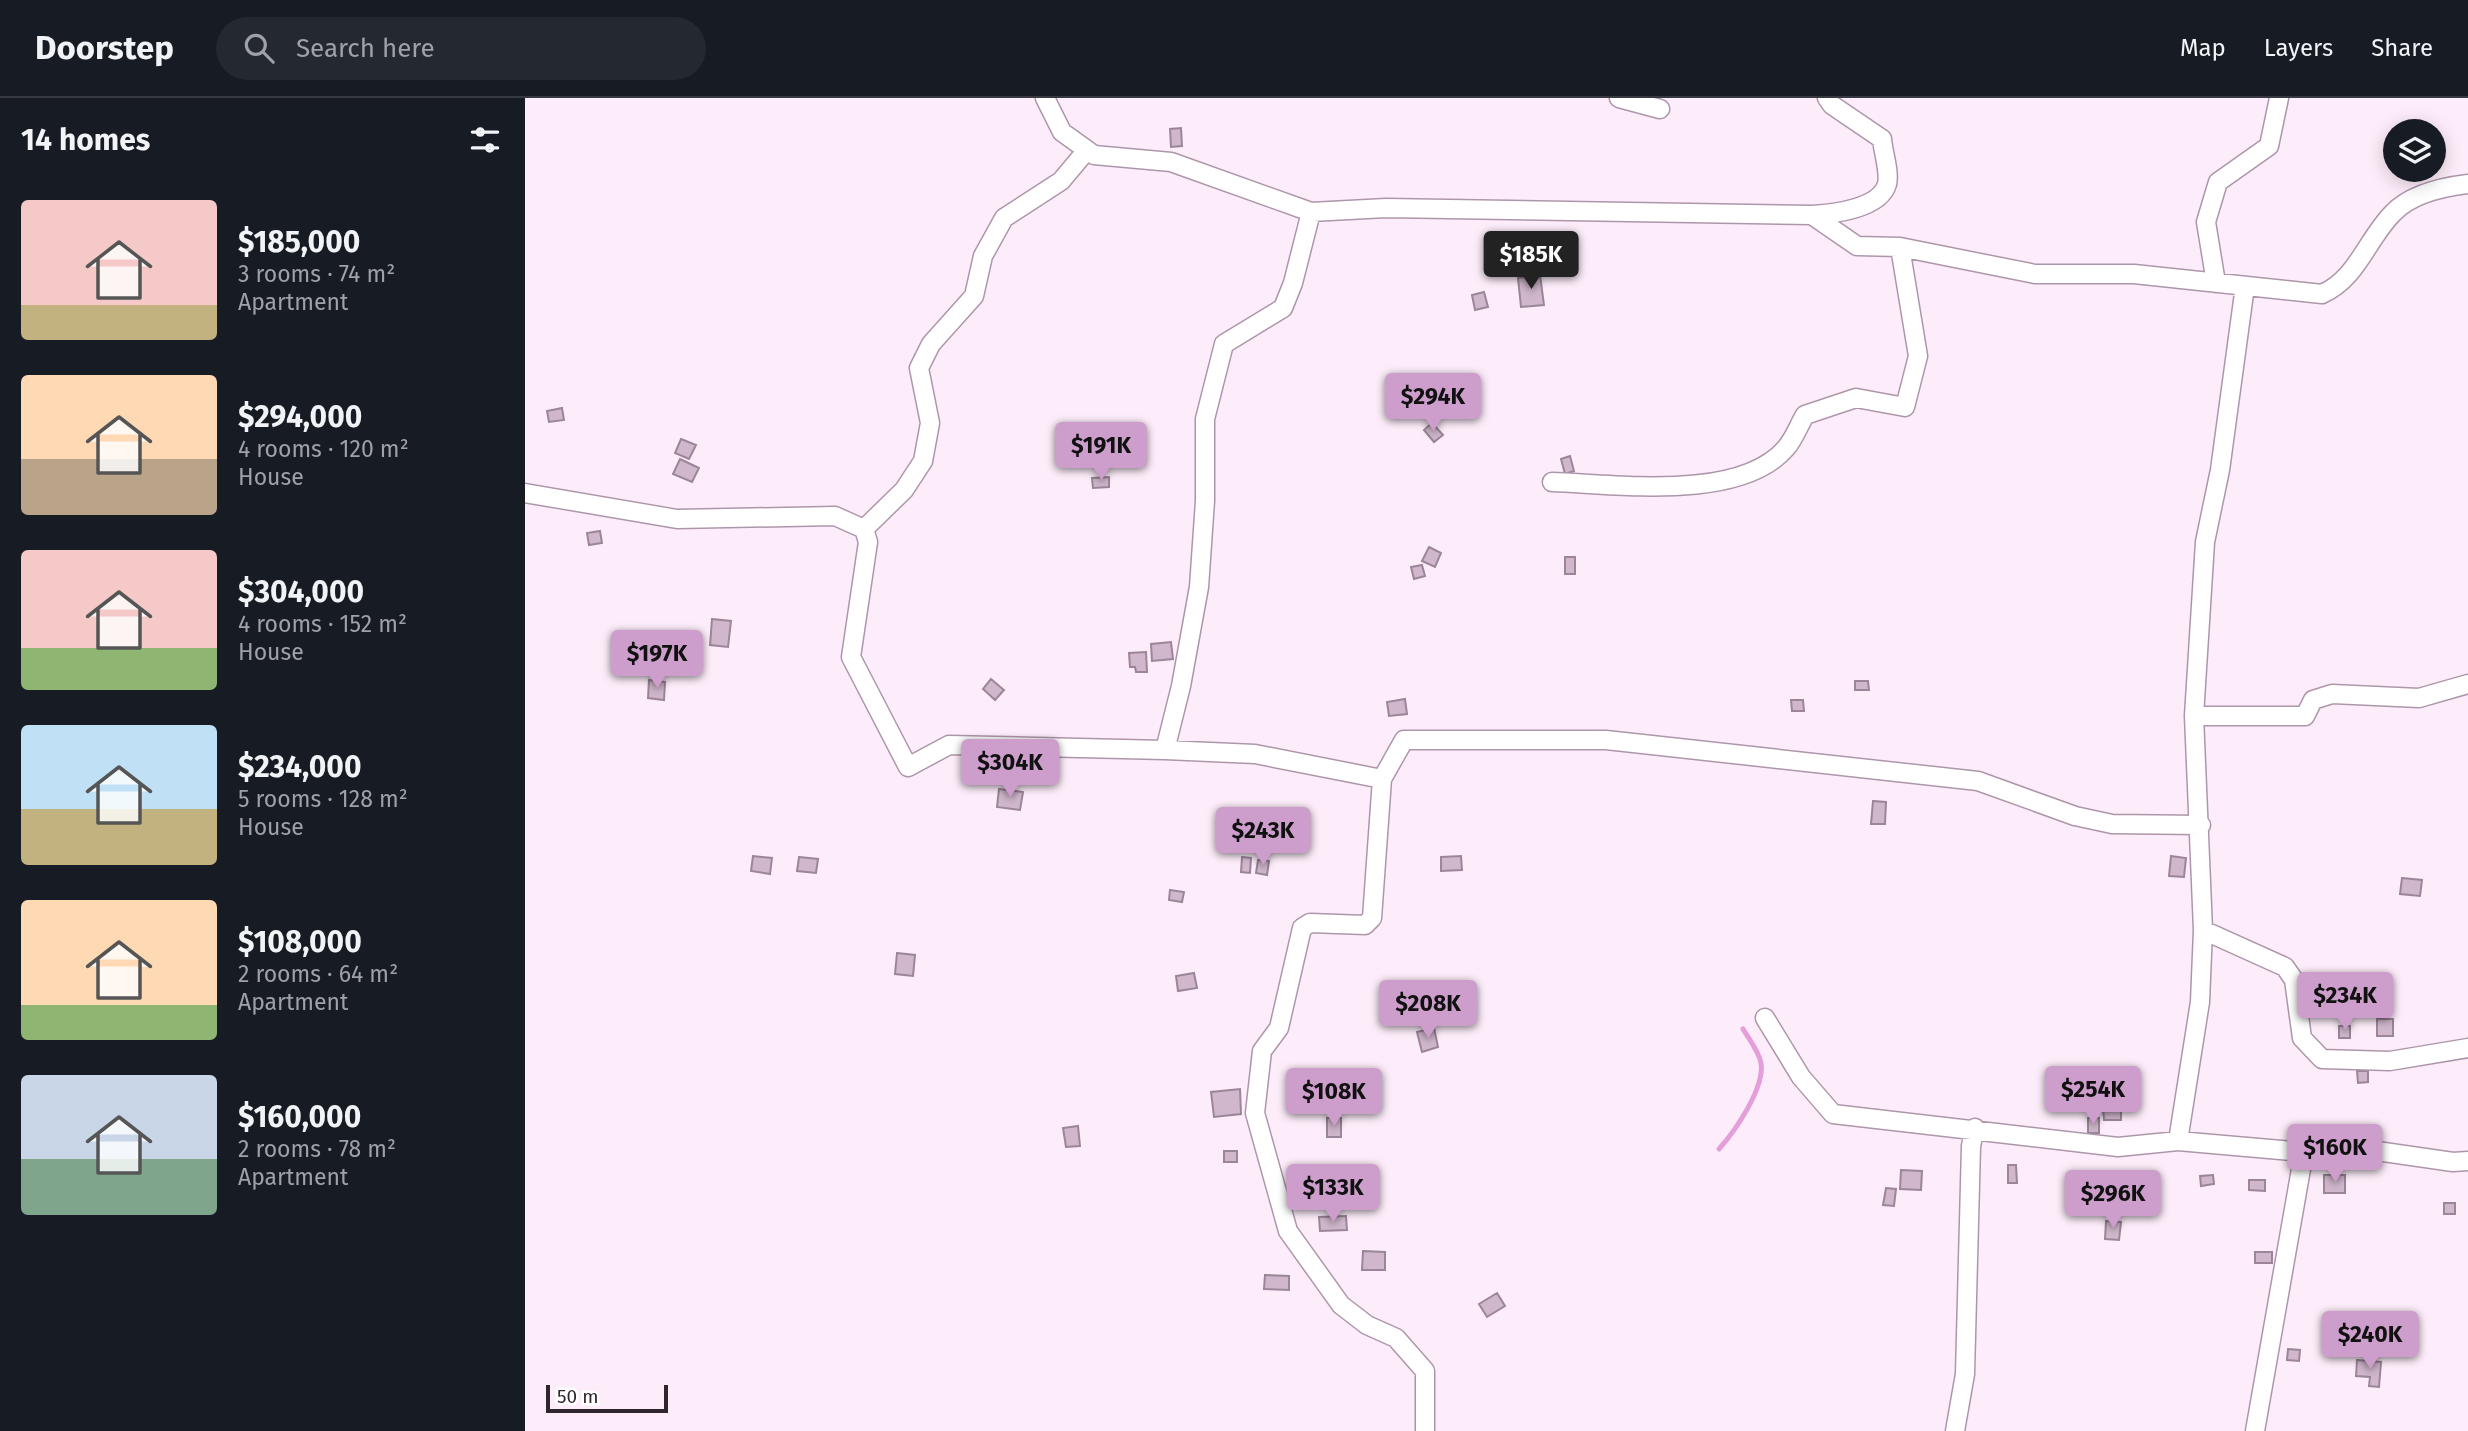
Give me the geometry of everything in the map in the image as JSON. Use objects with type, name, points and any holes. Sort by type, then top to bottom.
[{"type":"street","points":[[1045,98],[1062,132],[1094,155],[1171,162],[1311,212],[1386,208],[1812,215],[1841,214],[1878,198],[1887,184],[1882,139],[1832,105],[1827,98]]},
{"type":"street","points":[[1619,98],[1660,109]]},
{"type":"street","points":[[2216,283],[2206,222],[2218,182],[2269,146],[2279,98]]},
{"type":"street","points":[[864,529],[904,490],[923,461],[930,423],[919,368],[931,344],[974,296],[983,256],[1004,218],[1061,181],[1087,150]]},
{"type":"street","points":[[1812,215],[1857,246],[1900,247],[2035,274],[2134,274],[2322,294],[2340,286],[2394,211],[2438,188],[2468,184]]},
{"type":"street","points":[[1165,750],[1181,686],[1199,587],[1205,501],[1205,419],[1224,344],[1283,308],[1293,283],[1311,212]]},
{"type":"street","points":[[1552,482],[1694,486],[1752,472],[1786,449],[1805,415],[1856,398],[1905,407],[1918,355],[1900,247]]},
{"type":"street","points":[[2178,1141],[2200,1003],[2203,930],[2201,825],[2194,716],[2205,542],[2220,470],[2245,286]]},
{"type":"street","points":[[525,493],[677,519],[835,516],[864,529]]},
{"type":"street","points":[[864,529],[867,542],[851,657],[908,767],[949,745],[1165,750],[1255,754],[1382,779]]},
{"type":"street","points":[[2194,716],[2305,716],[2313,700],[2332,694],[2419,698],[2468,684]]},
{"type":"street","points":[[1425,1431],[1425,1371],[1396,1338],[1367,1325],[1341,1305],[1288,1231],[1255,1112],[1262,1051],[1279,1028],[1302,928],[1310,923],[1364,925],[1372,918],[1382,779],[1404,740],[1606,740],[1978,781],[2075,816],[2112,824],[2201,825]]},
{"type":"street","points":[[2203,930],[2285,967],[2294,980],[2302,1038],[2322,1059],[2390,1061],[2468,1048]]},
{"type":"street","points":[[1765,1018],[1801,1077],[1833,1114],[1975,1128],[2118,1147],[2178,1141],[2304,1152],[2356,1148],[2453,1162],[2468,1161]]},
{"type":"street","points":[[1955,1431],[1965,1374],[1971,1146],[1975,1128]]},
{"type":"street","points":[[2255,1431],[2304,1152]]},
{"type":"building","points":[[1181,128],[1182,146],[1171,147],[1170,129]]},
{"type":"building","points":[[1540,275],[1544,305],[1521,307],[1518,278]]},
{"type":"building","points":[[1484,292],[1488,307],[1475,310],[1472,295]]},
{"type":"building","points":[[562,408],[564,420],[549,422],[547,411]]},
{"type":"building","points":[[1432,423],[1443,435],[1434,442],[1424,430]]},
{"type":"building","points":[[681,439],[696,445],[689,459],[675,453]]},
{"type":"building","points":[[1570,456],[1574,471],[1565,474],[1561,459]]},
{"type":"building","points":[[680,459],[699,468],[692,482],[673,474]]},
{"type":"building","points":[[1109,477],[1109,487],[1093,488],[1092,478]]},
{"type":"building","points":[[600,531],[602,543],[589,545],[587,533]]},
{"type":"building","points":[[1429,547],[1441,553],[1435,567],[1422,561]]},
{"type":"building","points":[[1565,557],[1575,557],[1575,574],[1565,574]]},
{"type":"building","points":[[1422,565],[1425,576],[1414,579],[1411,567]]},
{"type":"building","points":[[712,619],[731,621],[728,647],[710,645]]},
{"type":"building","points":[[1171,642],[1173,659],[1152,661],[1151,644]]},
{"type":"building","points":[[1146,652],[1147,672],[1136,672],[1135,667],[1130,667],[1129,653]]},
{"type":"building","points":[[991,679],[1004,690],[995,700],[983,689]]},
{"type":"building","points":[[649,680],[665,682],[664,700],[648,698]]},
{"type":"building","points":[[1855,681],[1868,681],[1869,690],[1855,690]]},
{"type":"building","points":[[1405,699],[1407,714],[1389,716],[1387,702]]},
{"type":"building","points":[[1791,700],[1803,700],[1804,711],[1792,711]]},
{"type":"building","points":[[999,789],[1023,792],[1020,810],[997,807]]},
{"type":"building","points":[[1873,801],[1886,802],[1885,824],[1871,824]]},
{"type":"building","points":[[753,856],[772,858],[770,874],[751,871]]},
{"type":"building","points":[[1461,856],[1462,870],[1441,871],[1441,857]]},
{"type":"building","points":[[2171,856],[2186,858],[2184,877],[2169,876]]},
{"type":"building","points":[[799,857],[818,859],[816,873],[797,871]]},
{"type":"building","points":[[1242,857],[1251,858],[1250,873],[1241,872]]},
{"type":"building","points":[[1258,860],[1269,861],[1267,875],[1256,873]]},
{"type":"building","points":[[2402,878],[2422,880],[2420,896],[2400,894]]},
{"type":"building","points":[[1170,890],[1184,892],[1182,902],[1169,900]]},
{"type":"building","points":[[897,953],[915,955],[913,976],[895,974]]},
{"type":"building","points":[[1194,973],[1197,988],[1178,991],[1176,976]]},
{"type":"building","points":[[2377,981],[2377,993],[2367,993],[2366,982]]},
{"type":"building","points":[[2377,1019],[2393,1019],[2393,1036],[2377,1036]]},
{"type":"building","points":[[2339,1026],[2350,1026],[2350,1038],[2339,1038]]},
{"type":"building","points":[[1434,1028],[1438,1047],[1422,1052],[1417,1032]]},
{"type":"building","points":[[2357,1071],[2368,1071],[2368,1082],[2358,1083]]},
{"type":"building","points":[[1240,1089],[1241,1114],[1214,1117],[1211,1092]]},
{"type":"building","points":[[2103,1108],[2121,1108],[2121,1120],[2104,1120]]},
{"type":"building","points":[[1327,1118],[1341,1118],[1341,1137],[1327,1137]]},
{"type":"building","points":[[2088,1118],[2099,1118],[2099,1133],[2088,1133]]},
{"type":"building","points":[[1078,1126],[1080,1146],[1066,1147],[1063,1128]]},
{"type":"building","points":[[1224,1151],[1237,1151],[1237,1162],[1224,1162]]},
{"type":"building","points":[[2008,1165],[2016,1165],[2017,1183],[2008,1183]]},
{"type":"building","points":[[1901,1170],[1922,1171],[1921,1190],[1900,1189]]},
{"type":"building","points":[[2074,1173],[2084,1174],[2084,1188],[2073,1187]]},
{"type":"building","points":[[2213,1175],[2214,1184],[2201,1186],[2200,1176]]},
{"type":"building","points":[[2324,1175],[2345,1175],[2345,1193],[2324,1193]]},
{"type":"building","points":[[2092,1176],[2110,1180],[2106,1196],[2088,1191]]},
{"type":"building","points":[[2249,1180],[2265,1180],[2265,1191],[2249,1190]]},
{"type":"building","points":[[1886,1188],[1896,1189],[1894,1206],[1883,1205]]},
{"type":"building","points":[[2444,1203],[2455,1203],[2455,1214],[2444,1214]]},
{"type":"building","points":[[1346,1216],[1347,1230],[1320,1231],[1319,1217]]},
{"type":"building","points":[[2106,1221],[2121,1222],[2119,1240],[2105,1239]]},
{"type":"building","points":[[1363,1251],[1385,1252],[1385,1270],[1362,1270]]},
{"type":"building","points":[[2255,1252],[2272,1252],[2272,1263],[2255,1263]]},
{"type":"building","points":[[1265,1275],[1289,1276],[1289,1290],[1264,1289]]},
{"type":"building","points":[[1497,1293],[1505,1306],[1487,1317],[1479,1304]]},
{"type":"building","points":[[2288,1349],[2300,1350],[2299,1361],[2287,1360]]},
{"type":"building","points":[[2357,1360],[2381,1362],[2379,1387],[2369,1386],[2370,1377],[2356,1376]]},
{"type":"waterway","points":[[1719,1149],[1747,1109],[1761,1073],[1758,1054],[1743,1029]]}]
